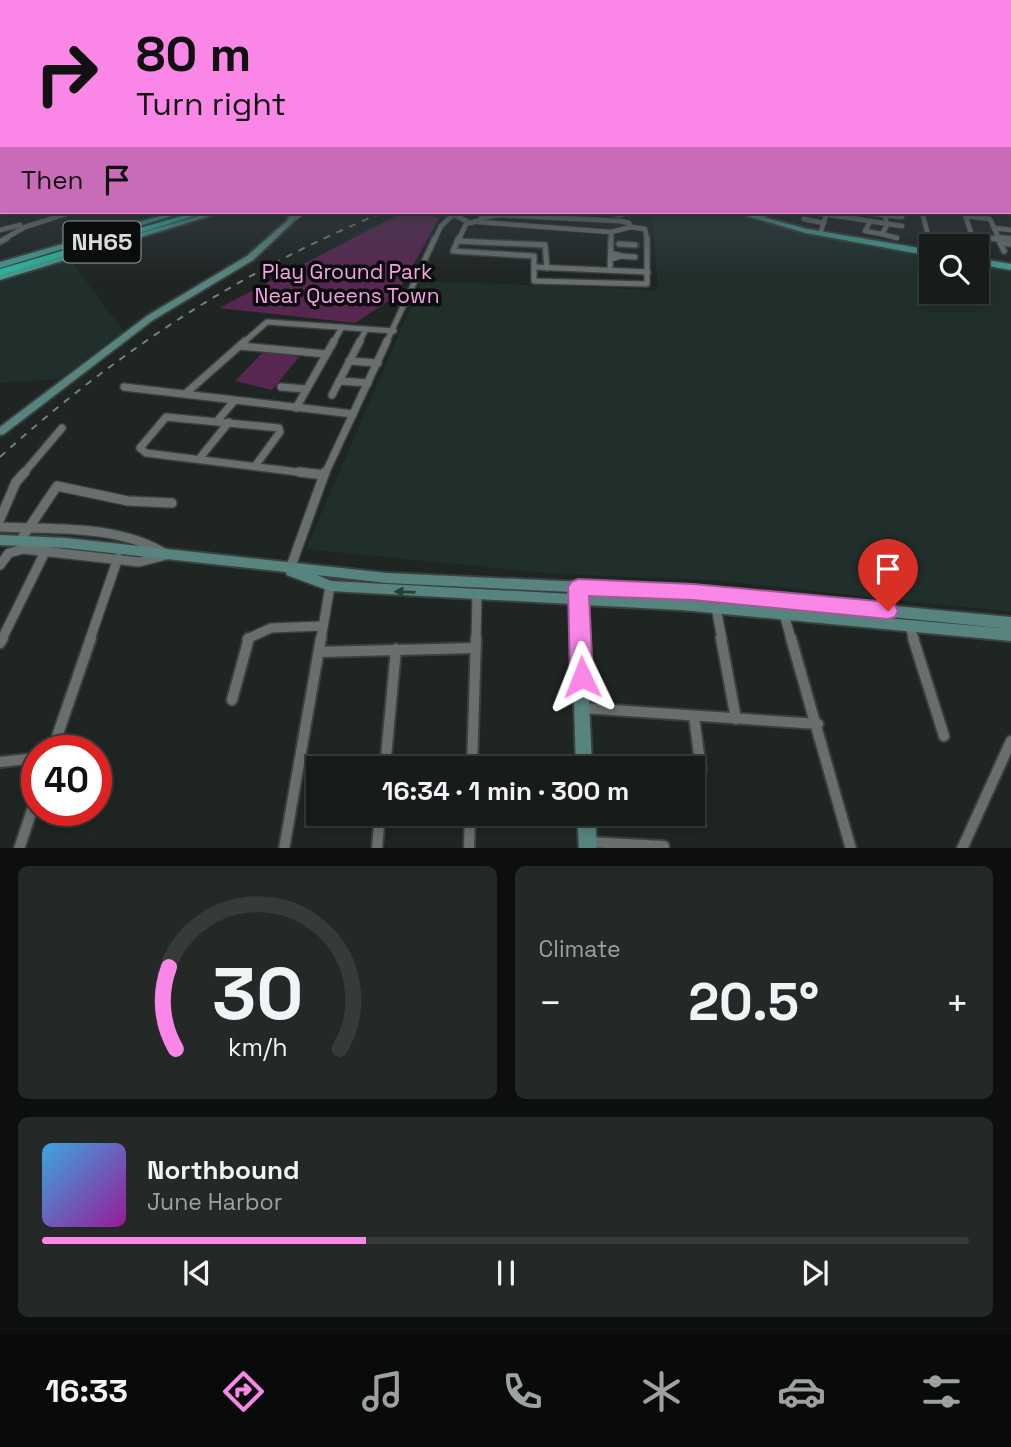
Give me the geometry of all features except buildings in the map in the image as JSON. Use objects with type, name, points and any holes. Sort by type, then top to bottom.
[{"type":"highway","name":"NH65","points":[[0,272],[188,214]]},
{"type":"highway","name":"NH65","points":[[0,272],[197,214]]},
{"type":"main road","points":[[0,272],[175,214]]},
{"type":"main road","points":[[0,272],[212,214]]},
{"type":"main road","points":[[744,214],[806,231],[919,248]]},
{"type":"main road","points":[[765,214],[919,247]]},
{"type":"main road","points":[[989,261],[1011,266]]},
{"type":"street","points":[[0,230],[34,224],[64,214]]},
{"type":"street","points":[[290,214],[290,222]]},
{"type":"street","points":[[0,432],[140,326],[246,261],[301,214]]},
{"type":"street","points":[[289,569],[324,475],[394,331],[441,226],[454,214]]},
{"type":"street","points":[[456,214],[467,222],[510,220],[593,224],[620,220],[629,223],[631,228]]},
{"type":"street","points":[[459,214],[480,220],[593,224],[611,232],[631,228],[645,229],[648,272],[646,284],[567,277],[534,281],[534,256]]},
{"type":"street","points":[[804,219],[822,227],[827,214]]},
{"type":"street","points":[[832,214],[902,226]]},
{"type":"street","points":[[866,214],[868,221],[865,231],[897,238]]},
{"type":"street","points":[[882,234],[887,225],[884,214]]},
{"type":"street","points":[[888,214],[902,217]]},
{"type":"street","points":[[922,214],[927,234]]},
{"type":"street","points":[[971,234],[965,214],[989,219],[1004,251]]},
{"type":"street","points":[[467,222],[453,251],[545,244],[547,268]]},
{"type":"street","points":[[0,242],[34,224]]},
{"type":"street","points":[[994,228],[1011,230]]},
{"type":"street","points":[[598,279],[608,270],[611,232]]},
{"type":"street","points":[[989,239],[1011,242]]},
{"type":"street","points":[[457,241],[482,247],[513,248],[534,256],[548,257]]},
{"type":"street","points":[[611,249],[619,244],[635,245]]},
{"type":"street","points":[[611,249],[621,256],[635,257]]},
{"type":"street","points":[[534,267],[648,272]]},
{"type":"street","points":[[560,268],[567,277]]},
{"type":"street","points":[[567,277],[576,269]]},
{"type":"street","points":[[590,269],[598,279]]},
{"type":"street","points":[[185,394],[267,322],[394,331]]},
{"type":"street","points":[[296,408],[342,327]]},
{"type":"street","points":[[332,395],[366,329]]},
{"type":"street","points":[[240,346],[326,354]]},
{"type":"street","points":[[349,361],[378,363]]},
{"type":"street","points":[[339,381],[368,383]]},
{"type":"street","points":[[124,387],[353,414]]},
{"type":"street","points":[[281,387],[306,389]]},
{"type":"street","points":[[218,420],[234,401]]},
{"type":"street","points":[[255,466],[281,430],[218,420],[166,417],[140,448],[146,453],[324,475]]},
{"type":"street","points":[[199,459],[229,422]]},
{"type":"street","points":[[0,519],[16,482],[62,428]]},
{"type":"street","points":[[20,541],[57,486],[128,501],[172,503]]},
{"type":"street","points":[[0,527],[146,541],[157,545],[167,555]]},
{"type":"street","points":[[0,540],[121,554]]},
{"type":"street","points":[[0,565],[16,550],[167,555],[289,569],[579,593],[1011,635]]},
{"type":"street","points":[[0,643],[46,550]]},
{"type":"street","points":[[58,735],[121,554]]},
{"type":"street","points":[[289,569],[307,579],[330,586],[477,594],[756,597],[1011,624]]},
{"type":"street","points":[[284,848],[330,586]]},
{"type":"street","points":[[579,593],[584,756]]},
{"type":"street","points":[[472,756],[477,594]]},
{"type":"street","points":[[716,608],[736,719]]},
{"type":"street","points":[[784,614],[852,848]]},
{"type":"street","points":[[909,625],[944,736]]},
{"type":"street","points":[[232,700],[246,640],[250,635],[261,630],[322,626]]},
{"type":"street","points":[[319,652],[475,648]]},
{"type":"street","points":[[386,756],[396,649]]},
{"type":"street","points":[[583,708],[818,724]]},
{"type":"street","points":[[694,716],[699,756]]},
{"type":"street","points":[[962,848],[1011,741]]},
{"type":"street","points":[[0,762],[21,760]]},
{"type":"street","points":[[19,848],[27,826]]},
{"type":"street","points":[[377,848],[379,826]]},
{"type":"street","points":[[469,848],[470,826]]},
{"type":"street","points":[[587,826],[588,845],[664,846]]},
{"type":"shaded area","points":[[652,214],[733,214],[806,233],[919,254],[919,304],[989,304],[989,266],[1011,270],[1011,612],[714,580],[557,574],[306,549],[422,281],[658,290]]},
{"type":"shaded area","points":[[70,259],[123,331],[59,379],[0,383],[0,281]]},
{"type":"green space","name":"Play Ground Park Near Queens Town","points":[[399,214],[439,218],[396,296],[355,323],[219,308]]},
{"type":"green space","points":[[265,350],[299,357],[272,390],[235,381]]},
{"type":"tunnel","points":[[635,245],[644,245]]},
{"type":"railway","points":[[0,457],[88,383],[181,318],[279,261],[379,214]]},
{"type":"route","points":[[582,677],[578,587],[693,592],[888,611]]}]
